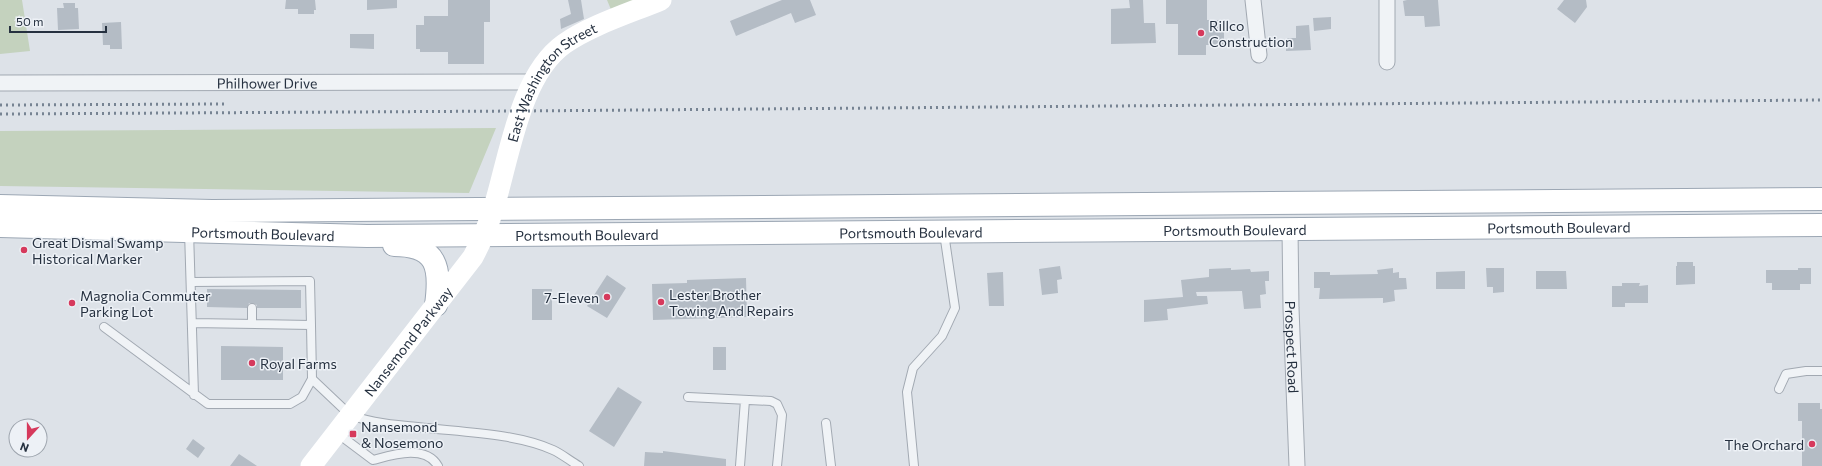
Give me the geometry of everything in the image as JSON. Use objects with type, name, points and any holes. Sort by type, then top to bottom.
[{"type":"main road","name":"East Washington Street","points":[[494,209],[519,118],[534,82],[550,57],[572,39],[661,0]]},
{"type":"main road","name":"Portsmouth Boulevard","points":[[0,206],[212,211],[1822,199]]},
{"type":"main road","name":"Nansemond Parkway","points":[[311,466],[466,267],[485,235],[494,209]]},
{"type":"main road","name":"Portsmouth Boulevard","points":[[0,226],[308,234],[485,235],[1822,225]]},
{"type":"main road","points":[[308,234],[364,245],[404,245],[418,248],[428,254],[438,272],[439,281],[436,305]]},
{"type":"street","points":[[1253,0],[1259,55]]},
{"type":"street","points":[[1386,0],[1387,62]]},
{"type":"street","name":"Philhower Drive","points":[[0,84],[534,82]]},
{"type":"street","points":[[1619,201],[1622,226]]},
{"type":"street","name":"Prospect Road","points":[[1297,466],[1291,308],[1295,229],[1298,203]]},
{"type":"street","points":[[982,205],[984,231]]},
{"type":"lane","points":[[189,231],[194,395]]},
{"type":"lane","points":[[914,466],[907,392],[913,368],[942,336],[955,308],[943,231]]},
{"type":"lane","points":[[104,327],[208,404],[290,404],[302,397],[312,379],[310,281],[251,285],[191,282]]},
{"type":"lane","points":[[252,308],[252,324]]},
{"type":"lane","points":[[192,323],[311,325]]},
{"type":"lane","points":[[1779,389],[1786,374],[1806,371],[1822,371]]},
{"type":"lane","points":[[312,379],[350,415],[377,423],[467,432],[530,442],[553,450],[578,466]]},
{"type":"lane","points":[[688,397],[771,401],[777,404],[782,415],[777,466]]},
{"type":"lane","points":[[740,466],[745,400]]},
{"type":"lane","points":[[826,423],[831,466]]},
{"type":"lane","points":[[336,433],[373,463],[406,452],[426,455],[438,466]]},
{"type":"green space","points":[[0,0],[22,0],[30,51],[0,54]]},
{"type":"green space","points":[[607,0],[638,0],[612,12]]},
{"type":"green space","points":[[496,128],[469,193],[0,186],[0,131]]},
{"type":"building","points":[[286,0],[315,0],[316,10],[314,10],[314,14],[298,14],[298,9],[285,9]]},
{"type":"building","points":[[367,0],[397,0],[397,8],[367,10]]},
{"type":"building","points":[[448,0],[490,0],[490,22],[484,22],[484,64],[448,64],[448,52],[420,52],[420,49],[416,49],[416,25],[424,25],[424,16],[448,16]]},
{"type":"building","points":[[568,0],[581,0],[584,19],[561,29],[560,19],[571,14]]},
{"type":"building","points":[[782,0],[810,0],[816,15],[795,23],[791,13],[736,36],[730,21]]},
{"type":"building","points":[[1129,0],[1143,0],[1144,23],[1155,23],[1156,43],[1111,44],[1111,9],[1130,8]]},
{"type":"building","name":"Rillco Construction","points":[[1166,0],[1207,0],[1207,20],[1224,20],[1224,45],[1206,45],[1206,55],[1178,55],[1178,24],[1166,24]]},
{"type":"building","points":[[1438,0],[1440,26],[1425,27],[1424,16],[1405,16],[1403,1]]},
{"type":"building","points":[[1564,0],[1586,0],[1587,7],[1575,23],[1557,9]]},
{"type":"building","points":[[63,3],[75,3],[75,8],[78,8],[79,29],[58,30],[57,8],[64,8]]},
{"type":"building","points":[[1331,17],[1331,29],[1314,31],[1313,18]]},
{"type":"building","points":[[121,22],[122,49],[110,49],[110,45],[103,45],[102,23]]},
{"type":"building","points":[[1309,25],[1311,50],[1286,51],[1287,38],[1296,38],[1296,26]]},
{"type":"building","points":[[350,34],[374,34],[374,49],[350,48]]},
{"type":"building","points":[[1677,262],[1693,262],[1693,266],[1695,266],[1695,284],[1676,285]]},
{"type":"building","points":[[1060,266],[1062,279],[1057,280],[1058,293],[1042,295],[1039,269]]},
{"type":"building","points":[[1231,268],[1231,270],[1250,269],[1251,272],[1269,271],[1269,281],[1265,281],[1266,294],[1260,295],[1261,308],[1244,309],[1242,291],[1196,292],[1197,296],[1207,296],[1208,304],[1167,309],[1168,320],[1144,322],[1144,300],[1183,297],[1181,280],[1209,277],[1209,269]]},
{"type":"building","points":[[1393,268],[1393,273],[1399,272],[1399,278],[1406,278],[1407,289],[1394,290],[1395,301],[1383,303],[1383,298],[1319,299],[1320,288],[1314,288],[1314,272],[1330,272],[1330,275],[1378,274],[1377,270]]},
{"type":"building","points":[[1486,268],[1504,268],[1504,292],[1493,293],[1493,287],[1487,287]]},
{"type":"building","points":[[1798,268],[1811,268],[1811,284],[1800,284],[1800,290],[1772,290],[1772,283],[1766,283],[1766,270],[1798,270]]},
{"type":"building","points":[[1465,271],[1465,289],[1436,289],[1436,272]]},
{"type":"building","points":[[1536,271],[1566,271],[1567,289],[1536,289]]},
{"type":"building","points":[[1003,272],[1004,306],[989,306],[987,273]]},
{"type":"building","name":"7-Eleven","points":[[607,275],[626,288],[607,318],[587,306]]},
{"type":"building","points":[[746,278],[747,317],[653,320],[652,284],[687,283],[687,280]]},
{"type":"building","points":[[1622,283],[1640,283],[1639,286],[1648,285],[1648,303],[1625,303],[1625,307],[1612,307],[1612,286],[1622,286]]},
{"type":"building","points":[[207,289],[301,290],[301,308],[257,308],[257,305],[252,303],[249,303],[247,308],[207,307]]},
{"type":"building","name":"7-Eleven","points":[[532,289],[552,289],[552,320],[532,320]]},
{"type":"building","name":"Royal Farms","points":[[221,346],[283,347],[283,380],[221,380]]},
{"type":"building","points":[[713,347],[726,347],[726,370],[713,370]]},
{"type":"building","points":[[618,387],[642,402],[614,447],[589,431]]},
{"type":"building","name":"The Orchard","points":[[1798,403],[1820,403],[1820,409],[1822,409],[1822,466],[1802,466],[1802,421],[1798,421]]},
{"type":"building","points":[[193,439],[205,448],[198,458],[186,449]]},
{"type":"building","points":[[663,451],[726,459],[726,466],[644,466],[645,452],[663,453]]},
{"type":"building","points":[[239,454],[257,466],[230,466]]},
{"type":"railway","points":[[0,114],[1822,100]]},
{"type":"railway","points":[[0,105],[225,104]]},
{"type":"place","name":"Rillco Construction","points":[[1201,33]]},
{"type":"place","name":"Great Dismal Swamp Historical Marker","points":[[24,250]]},
{"type":"place","name":"7-Eleven","points":[[607,297]]},
{"type":"place","name":"Lester Brother Towing And Repairs","points":[[661,302]]},
{"type":"place","name":"Magnolia Commuter Parking Lot","points":[[72,303]]},
{"type":"place","name":"Royal Farms","points":[[252,363]]},
{"type":"place","name":"Nansemond & Nosemono","points":[[353,434]]},
{"type":"place","name":"The Orchard","points":[[1812,444]]}]
